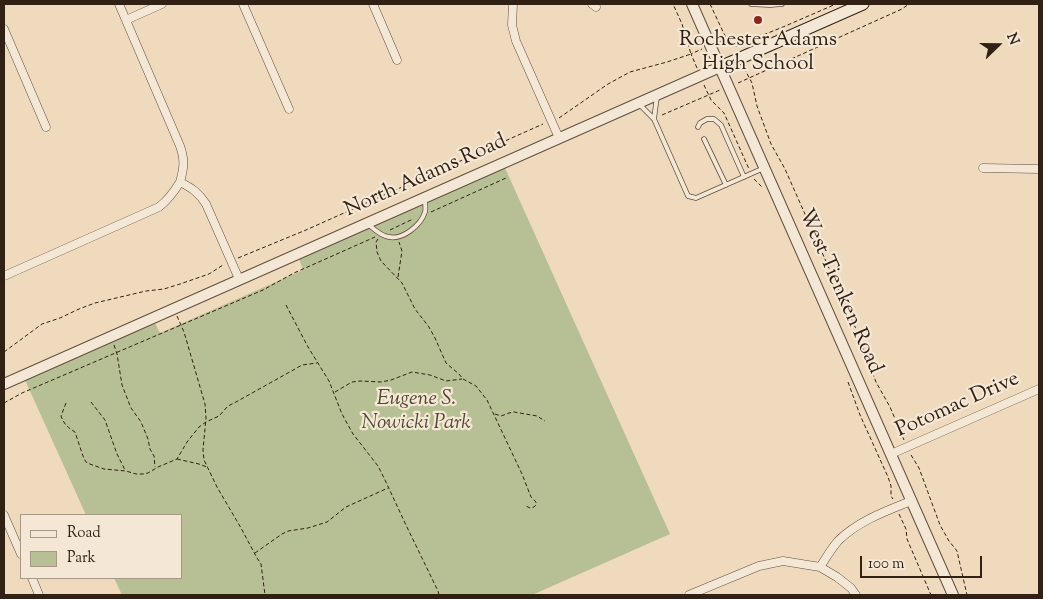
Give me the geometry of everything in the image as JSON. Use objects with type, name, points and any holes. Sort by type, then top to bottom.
[{"type":"main road","name":"North Adams Road","points":[[720,67],[863,4]]},
{"type":"street","points":[[4,276],[159,207],[172,195],[180,182],[184,170],[180,146],[119,4]]},
{"type":"street","points":[[126,20],[162,4]]},
{"type":"street","points":[[243,4],[289,109]]},
{"type":"street","points":[[373,4],[397,60]]},
{"type":"street","points":[[513,4],[512,25],[516,41],[559,138]]},
{"type":"street","name":"West Tienken Road","points":[[692,4],[953,595]]},
{"type":"street","points":[[4,29],[46,127]]},
{"type":"street","name":"North Adams Road","points":[[4,384],[720,67]]},
{"type":"street","points":[[983,168],[1039,169]]},
{"type":"street","points":[[180,182],[192,188],[201,196],[206,204],[239,279]]},
{"type":"street","name":"Potomac Drive","points":[[891,454],[1039,389]]},
{"type":"street","points":[[820,567],[838,541],[851,530],[911,500]]},
{"type":"street","points":[[4,515],[20,552]]},
{"type":"street","points":[[690,595],[759,566],[783,561],[820,567],[837,577],[851,588],[856,595]]},
{"type":"street","points":[[32,579],[39,595]]},
{"type":"lane","points":[[751,4],[782,4]]},
{"type":"lane","points":[[654,119],[657,95]]},
{"type":"lane","points":[[638,104],[654,119],[688,196],[696,198],[764,168]]},
{"type":"lane","points":[[698,127],[700,123],[707,119],[714,119],[721,125],[744,177]]},
{"type":"lane","points":[[704,139],[726,185]]},
{"type":"lane","points":[[368,223],[376,232],[390,238],[412,231],[420,223],[425,212],[426,197]]},
{"type":"path","points":[[673,4],[692,54]]},
{"type":"path","points":[[710,4],[726,38]]},
{"type":"path","points":[[722,40],[732,37],[763,35],[836,4]]},
{"type":"path","points":[[742,82],[909,4]]},
{"type":"path","points":[[4,352],[42,324],[95,303],[164,289],[209,274],[231,260],[306,230],[552,121],[592,94],[630,72],[667,62],[700,50]]},
{"type":"path","points":[[750,78],[771,144],[788,175],[856,329],[876,382],[904,438]]},
{"type":"path","points":[[654,119],[716,92]]},
{"type":"path","points":[[708,95],[724,113],[751,174],[764,189]]},
{"type":"path","points":[[4,403],[22,393],[263,290],[294,273],[506,178]]},
{"type":"path","points":[[380,234],[376,242],[377,252],[381,261],[402,283],[415,309],[429,327],[446,363],[463,379],[481,390],[494,414],[531,497],[536,502],[534,507],[526,506]]},
{"type":"path","points":[[396,237],[402,251],[398,279]]},
{"type":"path","points":[[286,305],[308,347],[329,381],[348,425],[378,466],[439,595]]},
{"type":"path","points":[[173,308],[181,325],[202,395],[206,418],[204,460],[217,487],[261,564],[265,595]]},
{"type":"path","points":[[110,336],[117,352],[122,385],[148,439],[154,456],[155,468]]},
{"type":"path","points":[[177,459],[192,435],[206,422],[219,416],[228,406],[302,365],[318,363]]},
{"type":"path","points":[[334,392],[352,382],[386,381],[412,372],[430,375],[446,381],[463,379]]},
{"type":"path","points":[[846,377],[860,415],[888,477],[891,486],[891,496],[906,529],[907,539],[931,595]]},
{"type":"path","points":[[91,402],[105,420],[117,454],[126,471]]},
{"type":"path","points":[[66,403],[61,416],[64,423],[75,432],[87,463],[104,469],[136,474],[148,473],[177,459],[207,467]]},
{"type":"path","points":[[494,414],[502,416],[514,412],[537,416],[545,421]]},
{"type":"path","points":[[911,455],[919,468],[940,525],[957,551],[967,595]]},
{"type":"path","points":[[254,554],[288,531],[308,528],[327,522],[346,507],[389,487]]},
{"type":"green space","name":"Eugene S. Nowicki Park","points":[[505,168],[670,534],[532,595],[122,595],[114,579],[182,579],[182,514],[86,514],[25,380],[155,323],[160,333],[303,270],[299,259]]},
{"type":"place","name":"Rochester Adams High School","points":[[758,20]]}]
